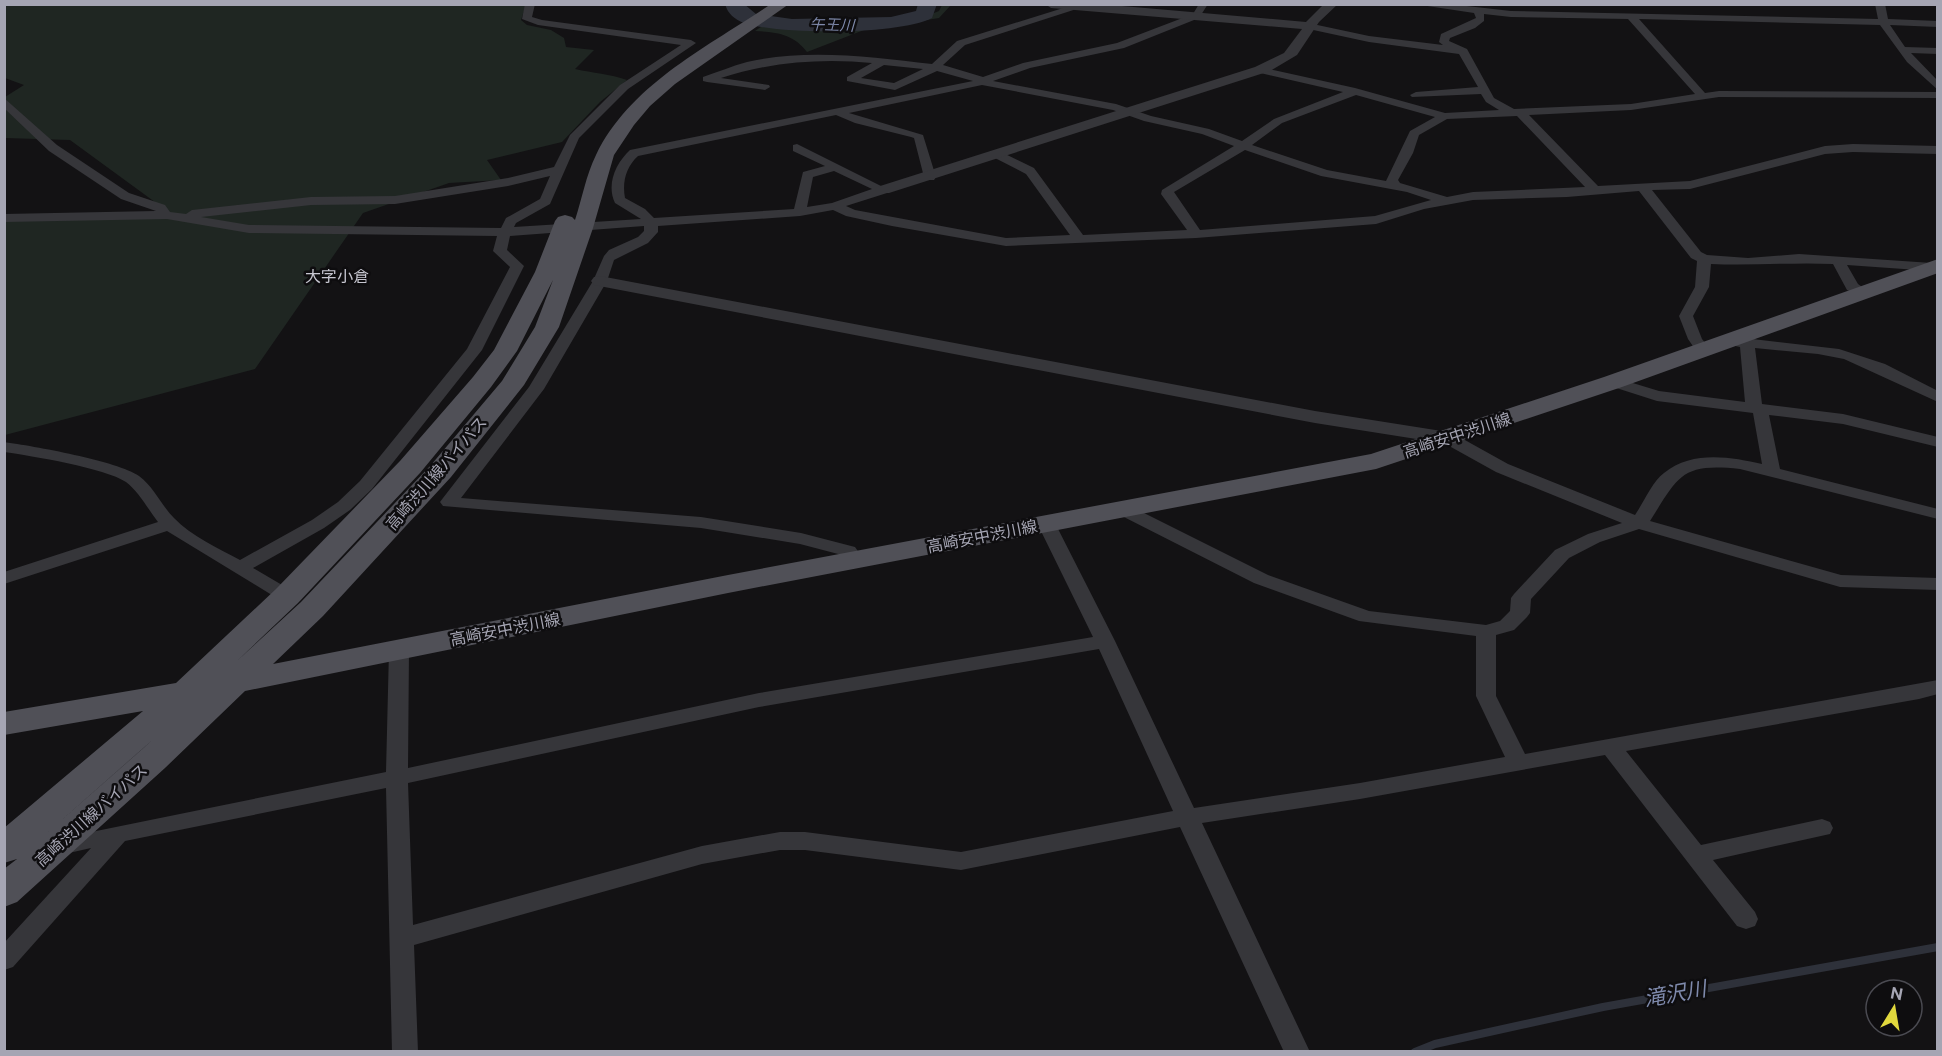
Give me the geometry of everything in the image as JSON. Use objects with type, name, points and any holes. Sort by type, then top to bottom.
[{"type":"main road","name":"高崎渋川線バイパス","points":[[4,892],[56,847],[312,609],[441,471],[512,385],[547,327],[573,228],[584,167],[594,147],[612,121],[657,79],[704,45],[770,4]]},
{"type":"main road","name":"高崎渋川線バイパス","points":[[4,849],[186,692],[287,596],[410,467],[483,382],[519,327],[546,272],[573,228],[605,155],[627,122],[644,102],[686,67],[782,4]]},
{"type":"main road","name":"高崎安中渋川線","points":[[4,724],[186,692],[855,560],[1376,461],[1725,344],[1935,266]]},
{"type":"street","points":[[240,568],[318,524],[344,506],[366,485],[474,350],[517,266],[500,251],[505,232],[511,221],[545,201],[574,137],[610,99],[638,76],[691,43],[541,23],[527,19],[530,4]]},
{"type":"street","points":[[1051,4],[1088,5],[1308,26],[1369,39],[1463,51]]},
{"type":"street","points":[[855,560],[849,552],[806,539],[686,521],[449,502],[536,389],[600,281],[604,263],[610,255],[646,237],[651,232],[651,223],[634,206],[619,200],[617,192],[622,167],[634,153],[981,81],[1027,66],[1119,46],[1196,16],[1204,4]]},
{"type":"street","points":[[4,101],[53,148],[125,196],[160,208],[167,215],[249,230],[505,232],[651,223],[800,212],[834,206],[999,155],[1260,70],[1289,56],[1301,41],[1313,18],[1332,4]]},
{"type":"street","points":[[1418,4],[1479,12],[1938,24]]},
{"type":"street","points":[[1682,4],[1698,18]]},
{"type":"street","points":[[1746,4],[1756,18]]},
{"type":"street","points":[[1880,4],[1879,12],[1882,22],[1903,50],[1938,87]]},
{"type":"street","points":[[882,62],[851,79],[895,87],[934,68],[961,43],[1088,5]]},
{"type":"street","points":[[1479,12],[1481,19],[1472,26],[1443,38],[1448,45],[1463,51],[1490,100],[1517,113],[1595,190]]},
{"type":"street","points":[[1632,17],[1702,96]]},
{"type":"street","points":[[1903,50],[1938,51]]},
{"type":"street","points":[[765,87],[707,79],[750,65],[777,61],[839,58],[934,68],[957,72],[981,81],[1116,107],[1129,113],[1205,131],[1242,146],[1325,173],[1395,186],[1447,201]]},
{"type":"street","points":[[1260,70],[1355,90],[1445,116],[1631,107],[1737,93],[1938,95]]},
{"type":"street","points":[[1196,234],[1167,194],[1168,190],[1242,146],[1278,121],[1355,90]]},
{"type":"street","points":[[1416,95],[1485,90]]},
{"type":"street","points":[[837,112],[915,134],[919,137],[930,177]]},
{"type":"street","points":[[1395,186],[1392,180],[1393,175],[1407,153],[1414,133],[1445,116]]},
{"type":"street","points":[[797,148],[883,190]]},
{"type":"street","points":[[834,206],[851,213],[892,222],[1006,242],[1078,237],[1196,234],[1376,220],[1422,206],[1473,196],[1690,185],[1709,182],[1825,150],[1853,148],[1938,150]]},
{"type":"street","points":[[999,155],[1030,171],[1078,237]]},
{"type":"street","points":[[800,212],[807,175],[835,167]]},
{"type":"street","points":[[4,218],[203,214],[311,201],[395,200],[508,182],[559,170]]},
{"type":"street","points":[[1643,187],[1696,255],[1704,259],[1748,262],[1799,258],[1935,266]]},
{"type":"street","points":[[1704,259],[1702,287],[1686,316],[1695,339],[1725,344],[1820,349],[1861,359],[1938,397]]},
{"type":"street","points":[[1838,261],[1852,287],[1862,292]]},
{"type":"street","points":[[600,281],[1315,417],[1448,438],[1502,468],[1638,523],[1697,542],[1840,581],[1935,579]]},
{"type":"street","points":[[1725,344],[1757,408],[1772,471]]},
{"type":"street","points":[[1613,382],[1657,396],[1843,419],[1938,442]]},
{"type":"street","points":[[4,447],[36,452],[114,471],[131,478],[142,488],[170,524],[183,535],[287,596]]},
{"type":"street","points":[[1124,510],[1261,579],[1366,616],[1486,631],[1507,626],[1520,613],[1521,598],[1562,554],[1594,538],[1638,523],[1669,477],[1686,467],[1712,461],[1740,464],[1938,514]]},
{"type":"street","points":[[4,578],[170,524]]},
{"type":"street","points":[[1046,524],[1106,641],[1297,1052]]},
{"type":"street","points":[[1486,631],[1486,696],[1519,763]]},
{"type":"street","points":[[56,847],[397,778],[759,700],[1106,641]]},
{"type":"street","points":[[399,650],[397,778],[405,1052]]},
{"type":"street","points":[[403,938],[702,855],[780,841],[805,841],[961,861],[1188,817],[1360,791],[1611,748],[1919,693],[1938,687]]},
{"type":"street","points":[[1611,748],[1746,919]]},
{"type":"street","points":[[1695,855],[1822,828]]},
{"type":"street","points":[[4,960],[118,834]]},
{"type":"shaded area","points":[[5,5],[526,5],[521,20],[527,25],[551,30],[564,38],[566,47],[594,50],[575,69],[627,80],[600,102],[562,142],[487,160],[501,180],[449,183],[363,213],[255,369],[5,435],[5,218],[174,216],[70,140],[5,138],[5,97],[24,85],[5,78]]},
{"type":"shaded area","points":[[942,5],[951,5],[939,18],[864,30],[807,52],[796,41],[784,35],[755,31],[765,24],[853,28],[897,23],[939,11]]},
{"type":"waterway","name":"午王川","points":[[734,4],[737,11],[749,18],[768,23],[792,25],[891,23],[915,19],[925,14],[928,4]]},
{"type":"waterway","name":"滝沢川","points":[[1415,1052],[1435,1044],[1603,1007],[1938,947]]},
{"type":"district","name":"大字小倉","points":[[337,276]]}]
